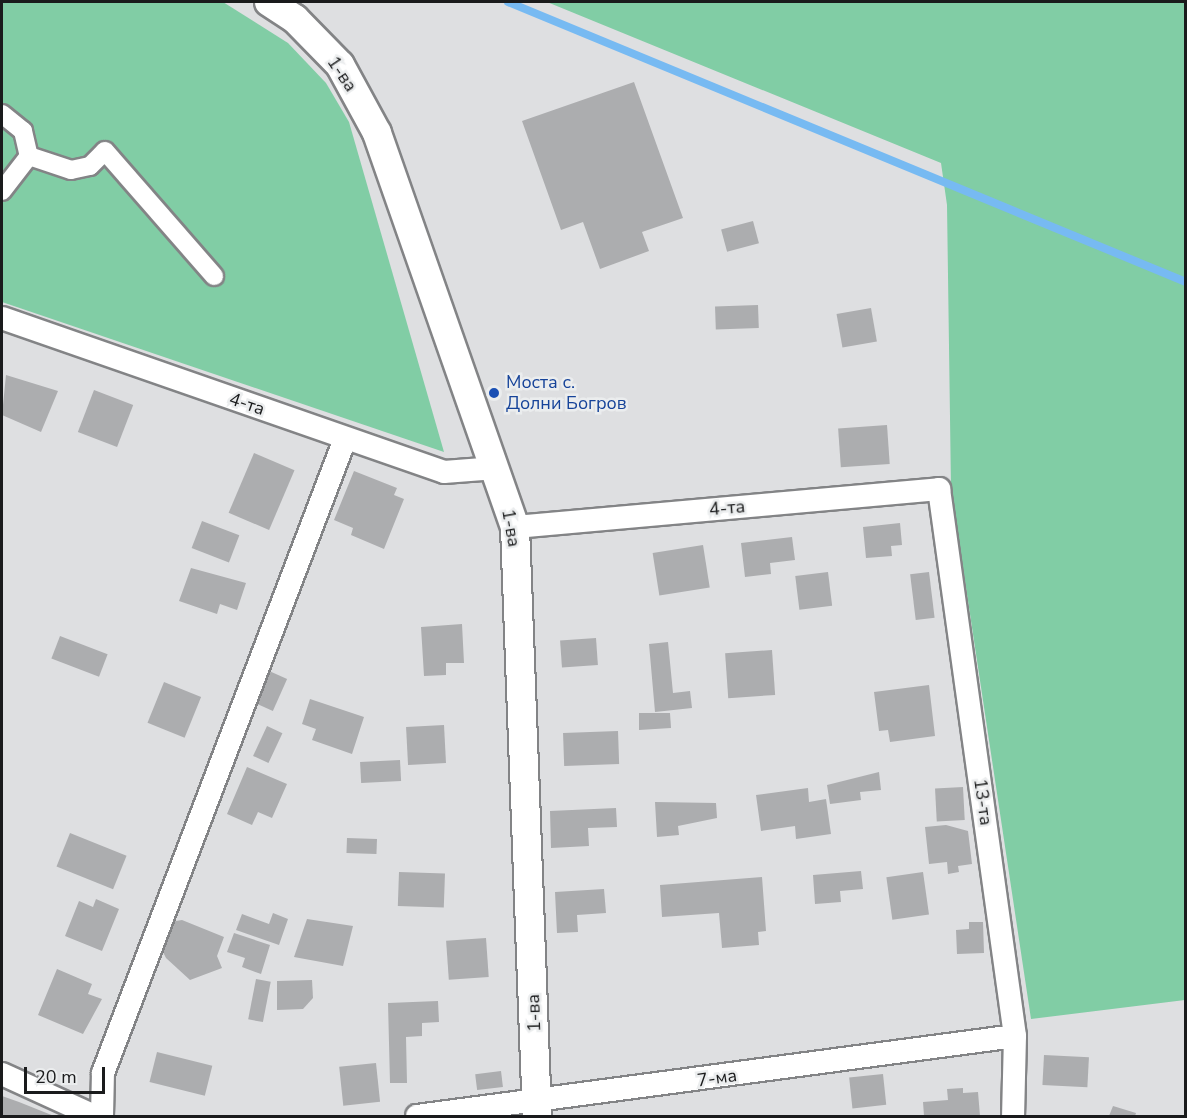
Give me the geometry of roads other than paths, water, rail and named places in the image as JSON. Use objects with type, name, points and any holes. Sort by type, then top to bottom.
[{"type":"street","name":"1-ва","points":[[269,2],[295,19],[340,65],[377,133],[515,527],[538,1110]]},
{"type":"street","points":[[2,114],[23,131],[29,156]]},
{"type":"street","points":[[29,156],[71,170],[90,166],[105,151],[214,276]]},
{"type":"street","points":[[2,191],[29,156]]},
{"type":"street","name":"4-та","points":[[2,318],[444,472],[496,468]]},
{"type":"street","points":[[102,1116],[103,1073],[345,439]]},
{"type":"street","name":"4-та","points":[[515,527],[939,489]]},
{"type":"street","name":"13-та","points":[[939,489],[1016,1036],[1013,1116]]},
{"type":"street","name":"7-ма","points":[[417,1116],[538,1110],[1016,1036]]},
{"type":"street","points":[[2,1074],[94,1116]]},
{"type":"waterway","points":[[508,2],[1186,282]]},
{"type":"place","name":"Моста с. Долни Богров","points":[[494,393]]}]
